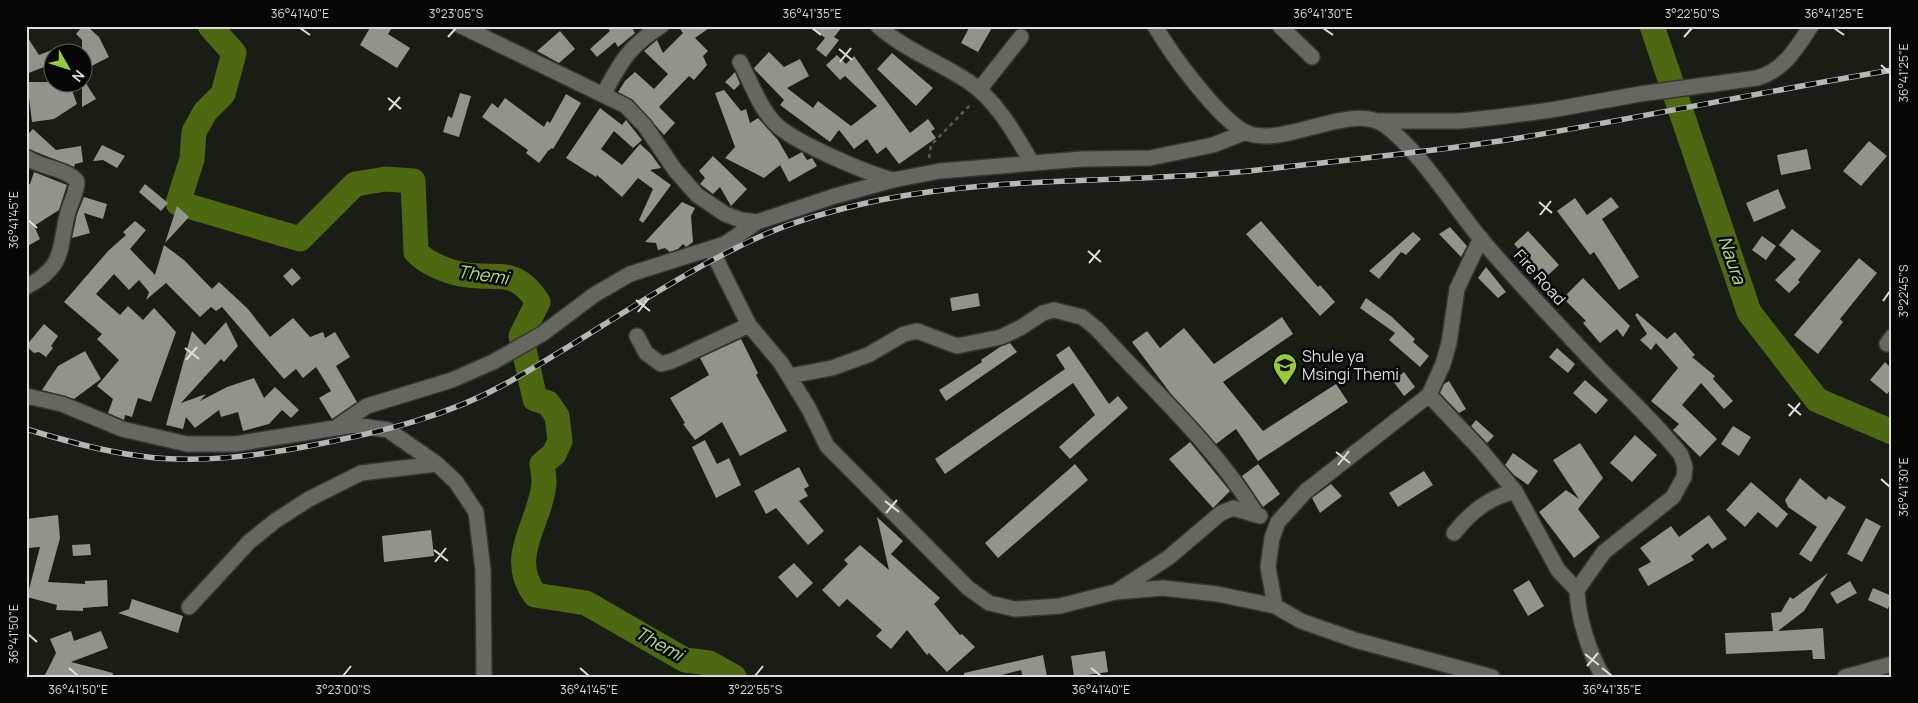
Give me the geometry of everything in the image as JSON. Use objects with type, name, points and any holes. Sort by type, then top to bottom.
[{"type":"street","points":[[461,26],[626,106],[637,116],[674,170],[697,195],[725,214],[740,220],[757,222]]},
{"type":"street","points":[[603,95],[616,68],[627,53],[662,26]]},
{"type":"street","points":[[878,26],[898,41],[980,91],[1009,127],[1032,163]]},
{"type":"street","points":[[1155,26],[1173,53],[1218,109],[1246,132]]},
{"type":"street","points":[[1280,26],[1312,56]]},
{"type":"street","points":[[334,428],[367,406],[452,380],[493,362],[542,334],[594,295],[630,274],[725,244],[757,222],[811,203],[893,180],[940,171],[1032,163],[1150,158],[1213,145],[1246,132],[1283,133],[1356,119],[1374,121],[1460,121],[1551,110],[1640,94],[1669,92],[1686,88],[1739,82],[1772,74],[1795,51],[1811,26]]},
{"type":"street","points":[[980,91],[1021,37]]},
{"type":"street","points":[[740,62],[765,109],[778,126],[797,138],[849,163],[893,180]]},
{"type":"street","name":"Fire Road","points":[[1374,121],[1385,126],[1412,153],[1481,238],[1579,347],[1670,441],[1681,455],[1685,467],[1684,477],[1673,497],[1604,552],[1577,590]]},
{"type":"street","points":[[26,158],[37,164],[68,173],[77,181],[77,189],[64,231],[63,247],[53,268],[26,286]]},
{"type":"street","points":[[1275,606],[1268,567],[1272,538],[1278,522],[1306,490],[1429,395],[1449,343],[1457,289],[1481,238]]},
{"type":"street","points":[[711,249],[750,325],[789,376],[809,409],[827,446],[968,588],[989,603],[1015,609],[1051,606],[1115,592],[1164,588],[1217,594],[1275,606],[1301,621],[1355,640],[1492,677]]},
{"type":"street","points":[[789,376],[832,368],[868,355],[904,334],[917,331],[957,346],[1001,337],[1020,328],[1043,313],[1054,310],[1082,317],[1097,330],[1209,447],[1239,485],[1257,515]]},
{"type":"street","points":[[637,336],[646,353],[661,364],[672,361],[750,325]]},
{"type":"street","points":[[1429,395],[1515,491],[1558,570],[1577,590],[1580,615],[1596,663],[1603,677]]},
{"type":"street","points":[[26,396],[62,404],[122,429],[187,444],[235,444],[354,426],[388,430],[437,464],[456,482],[476,512],[483,570],[484,677]]},
{"type":"street","points":[[189,607],[249,542],[275,521],[309,499],[361,473],[437,464]]},
{"type":"street","points":[[1454,533],[1472,512],[1482,505],[1491,499],[1515,491]]},
{"type":"street","points":[[1115,592],[1168,558],[1221,513],[1233,508],[1278,522]]},
{"type":"street","points":[[1845,677],[1892,664]]},
{"type":"path","points":[[924,164],[928,159],[932,146],[980,91]]},
{"type":"building","points":[[83,26],[87,26],[99,37],[109,57],[92,66],[92,42],[82,42],[76,34]]},
{"type":"building","points":[[371,26],[393,26],[388,34],[410,48],[397,68],[360,45]]},
{"type":"building","points":[[606,26],[631,26],[635,33],[618,47],[615,42],[597,57],[590,49],[610,31]]},
{"type":"building","points":[[678,26],[712,26],[695,38],[708,51],[703,56],[707,65],[694,80],[689,76],[659,107],[675,123],[664,135],[633,100],[618,92],[625,81],[635,72],[654,89],[668,74],[644,51],[657,40],[663,53],[683,33]]},
{"type":"building","points":[[810,26],[843,26],[834,37],[839,40],[826,57],[816,49],[825,38]]},
{"type":"building","points":[[970,26],[993,26],[978,52],[961,43]]},
{"type":"building","points":[[560,31],[575,49],[559,63],[537,51]]},
{"type":"building","points":[[26,35],[39,55],[42,54],[42,68],[26,74]]},
{"type":"building","points":[[769,52],[784,67],[800,59],[809,76],[787,88],[813,108],[818,101],[851,126],[877,106],[845,76],[840,80],[826,65],[837,55],[846,64],[854,56],[910,133],[928,119],[935,129],[931,131],[936,138],[899,164],[886,147],[877,154],[867,139],[854,149],[839,130],[830,142],[780,105],[784,100],[755,70],[754,68]]},
{"type":"building","points":[[892,53],[933,88],[916,106],[877,69]]},
{"type":"building","points":[[735,72],[740,84],[734,90],[725,82]]},
{"type":"building","points":[[27,82],[42,82],[42,92],[73,92],[77,104],[54,119],[32,122]]},
{"type":"building","points":[[724,90],[741,111],[746,109],[750,123],[758,118],[778,140],[789,159],[802,152],[807,160],[812,158],[817,166],[789,182],[780,165],[764,178],[725,158],[735,147],[715,93]]},
{"type":"building","points":[[82,92],[92,92],[96,99],[82,107]]},
{"type":"building","points":[[460,93],[471,96],[459,137],[443,132],[448,116],[452,118]]},
{"type":"building","points":[[566,94],[581,103],[553,149],[548,151],[539,163],[526,153],[528,150],[482,117],[492,103],[498,108],[505,98],[544,127],[547,121],[550,123]]},
{"type":"building","points":[[600,108],[622,125],[626,120],[642,140],[633,148],[614,131],[601,149],[622,165],[640,144],[651,154],[661,168],[650,170],[671,185],[643,223],[639,220],[653,189],[638,178],[622,197],[597,175],[596,177],[566,158]]},
{"type":"building","points":[[33,129],[56,150],[81,146],[83,162],[75,164],[74,167],[26,148],[26,136]]},
{"type":"building","points":[[1869,141],[1887,156],[1861,186],[1843,171]]},
{"type":"building","points":[[102,145],[125,156],[117,168],[103,160],[93,161]]},
{"type":"building","points":[[1807,149],[1811,169],[1781,175],[1777,155]]},
{"type":"building","points":[[713,156],[747,189],[731,206],[720,187],[713,194],[700,184],[705,178],[699,171]]},
{"type":"building","points":[[34,172],[67,185],[59,210],[34,226],[40,239],[26,247],[26,184],[30,184]]},
{"type":"building","points":[[145,184],[168,203],[161,211],[139,192]]},
{"type":"building","points":[[1778,189],[1786,208],[1754,222],[1746,203]]},
{"type":"building","points":[[84,197],[107,204],[103,219],[84,213],[90,233],[72,238],[77,214]]},
{"type":"building","points":[[1611,197],[1619,207],[1602,219],[1639,277],[1619,290],[1594,252],[1590,255],[1557,211],[1575,198],[1587,215]]},
{"type":"building","points":[[682,202],[695,208],[691,216],[693,242],[686,247],[683,244],[678,249],[670,252],[665,248],[658,250],[656,243],[645,242]]},
{"type":"building","points":[[177,206],[189,217],[165,243]]},
{"type":"building","points":[[135,221],[146,230],[130,249],[155,275],[164,245],[184,260],[212,289],[219,282],[248,309],[270,337],[293,318],[310,337],[323,332],[325,338],[335,332],[350,357],[336,366],[357,402],[332,419],[319,398],[331,391],[316,367],[303,378],[296,369],[284,379],[222,307],[216,311],[211,307],[200,317],[166,283],[146,300],[149,292],[139,280],[129,290],[114,274],[96,294],[120,315],[128,306],[143,320],[154,308],[176,332],[151,402],[138,398],[132,417],[125,415],[124,420],[108,413],[113,399],[97,386],[119,360],[97,339],[102,334],[64,302],[108,251],[126,235],[123,232]]},
{"type":"building","points":[[1261,221],[1318,287],[1320,285],[1335,302],[1320,316],[1246,234]]},
{"type":"building","points":[[1450,227],[1467,246],[1461,257],[1439,234]]},
{"type":"building","points":[[1792,229],[1821,251],[1798,280],[1800,282],[1789,293],[1775,280],[1796,259],[1779,245]]},
{"type":"building","points":[[1528,231],[1559,265],[1545,278],[1514,244]]},
{"type":"building","points":[[1413,232],[1421,239],[1406,255],[1401,252],[1379,279],[1369,271]]},
{"type":"building","points":[[1762,236],[1776,246],[1766,260],[1752,250]]},
{"type":"building","points":[[1859,258],[1877,273],[1840,319],[1843,322],[1818,354],[1794,335]]},
{"type":"building","points":[[1486,267],[1506,292],[1498,298],[1478,278]]},
{"type":"building","points":[[292,268],[301,278],[292,286],[283,276]]},
{"type":"building","points":[[1583,278],[1630,326],[1623,337],[1617,329],[1600,343],[1583,323],[1586,321],[1563,298]]},
{"type":"building","points":[[978,293],[980,306],[952,311],[950,298]]},
{"type":"building","points":[[1366,298],[1392,317],[1415,339],[1413,342],[1429,356],[1420,367],[1389,340],[1395,333],[1360,308]]},
{"type":"building","points":[[1637,313],[1667,339],[1675,332],[1695,355],[1692,357],[1715,376],[1713,379],[1733,401],[1724,409],[1701,383],[1682,405],[1717,439],[1700,457],[1673,430],[1679,424],[1651,401],[1678,368],[1656,343],[1651,350],[1640,340],[1647,334],[1635,315]]},
{"type":"building","points":[[1282,317],[1293,334],[1223,382],[1263,431],[1336,384],[1348,402],[1258,461],[1236,429],[1216,444],[1171,394],[1132,342],[1147,331],[1160,348],[1184,328],[1214,364]]},
{"type":"building","points":[[226,322],[238,346],[224,362],[221,359],[181,403],[206,394],[200,401],[227,387],[254,378],[264,398],[275,387],[299,410],[291,418],[282,410],[269,424],[243,431],[238,412],[221,417],[219,410],[195,428],[186,417],[183,429],[166,425],[192,331],[205,345]]},
{"type":"building","points":[[44,324],[58,336],[51,346],[53,348],[46,357],[39,352],[34,353],[26,346]]},
{"type":"building","points":[[741,339],[758,373],[756,375],[787,431],[740,456],[722,422],[695,440],[683,424],[685,423],[670,398],[709,375],[700,358]]},
{"type":"building","points":[[1010,343],[1017,352],[946,401],[939,390],[982,362],[981,360],[1000,347]]},
{"type":"building","points":[[1069,346],[1109,404],[1118,396],[1128,408],[1070,459],[1059,447],[1095,415],[1073,383],[945,474],[935,459],[1065,369],[1056,355]]},
{"type":"building","points":[[1557,348],[1575,364],[1568,373],[1549,357]]},
{"type":"building","points":[[85,351],[101,379],[74,399],[42,390],[58,366]]},
{"type":"building","points":[[1885,362],[1892,369],[1892,388],[1887,394],[1870,380]]},
{"type":"building","points":[[1404,372],[1415,387],[1404,396],[1393,381]]},
{"type":"building","points":[[1585,380],[1608,400],[1596,414],[1573,393]]},
{"type":"building","points":[[1449,381],[1466,409],[1459,413],[1440,393],[1444,384]]},
{"type":"building","points":[[1476,420],[1494,436],[1487,443],[1471,426]]},
{"type":"building","points":[[1733,426],[1751,437],[1739,456],[1721,444]]},
{"type":"building","points":[[1635,435],[1657,455],[1632,482],[1610,463]]},
{"type":"building","points":[[705,440],[717,464],[729,458],[741,485],[716,498],[692,447]]},
{"type":"building","points":[[1190,442],[1230,491],[1213,508],[1169,459]]},
{"type":"building","points":[[1580,443],[1603,478],[1578,509],[1600,537],[1574,558],[1539,512],[1566,490],[1579,499],[1553,460]]},
{"type":"building","points":[[1513,453],[1538,471],[1528,485],[1514,475],[1505,465]]},
{"type":"building","points":[[1075,464],[1088,480],[998,558],[985,543]]},
{"type":"building","points":[[1258,464],[1280,494],[1263,507],[1242,476]]},
{"type":"building","points":[[799,467],[809,486],[804,489],[808,496],[799,501],[824,531],[808,545],[776,508],[766,514],[754,491]]},
{"type":"building","points":[[1424,471],[1433,485],[1398,507],[1389,493]]},
{"type":"building","points":[[1800,478],[1826,500],[1829,496],[1846,507],[1811,562],[1799,554],[1817,527],[1788,507],[1785,500]]},
{"type":"building","points":[[1751,482],[1788,514],[1777,528],[1758,512],[1745,527],[1726,510]]},
{"type":"building","points":[[1331,484],[1342,496],[1320,513],[1312,498]]},
{"type":"building","points":[[58,515],[60,538],[48,582],[85,584],[85,581],[107,580],[108,606],[83,608],[83,611],[56,610],[57,605],[27,597],[40,547],[29,548],[26,519]]},
{"type":"building","points":[[1709,515],[1727,539],[1712,549],[1708,543],[1691,556],[1694,560],[1648,586],[1638,569],[1651,562],[1640,548],[1671,526],[1679,537]]},
{"type":"building","points":[[877,517],[903,541],[891,554],[940,598],[934,604],[960,635],[962,634],[975,647],[947,672],[929,653],[927,655],[907,630],[891,649],[876,636],[882,630],[847,599],[839,607],[822,590],[848,564],[844,560],[860,545],[889,570]]},
{"type":"building","points":[[1866,518],[1881,526],[1862,562],[1847,554]]},
{"type":"building","points":[[431,530],[434,556],[384,562],[382,536]]},
{"type":"building","points":[[90,544],[91,555],[73,556],[72,545]]},
{"type":"building","points":[[794,563],[813,583],[797,598],[778,577]]},
{"type":"building","points":[[1828,573],[1804,611],[1778,631],[1823,628],[1825,659],[1813,659],[1812,650],[1726,654],[1725,633],[1773,631],[1771,613],[1781,612],[1790,597],[1793,599]]},
{"type":"building","points":[[1529,580],[1544,606],[1528,616],[1513,590]]},
{"type":"building","points":[[1850,581],[1857,593],[1837,604],[1830,593]]},
{"type":"building","points":[[1873,588],[1892,596],[1888,609],[1868,600]]},
{"type":"building","points":[[132,599],[183,616],[178,633],[118,613],[129,609]]},
{"type":"building","points":[[71,631],[74,641],[101,631],[108,648],[71,662],[113,673],[112,677],[44,677],[56,653],[50,639]]},
{"type":"building","points":[[1105,651],[1108,672],[1074,677],[1071,656]]},
{"type":"building","points":[[1043,655],[1047,677],[1023,677],[1021,670],[994,677],[964,677],[964,673]]},
{"type":"waterway","name":"Themi","points":[[210,26],[234,53],[223,94],[205,112],[194,132],[192,159],[178,203],[300,239],[355,184],[386,179],[413,181],[416,252],[431,263],[460,274],[512,279],[521,283],[529,290],[538,302],[521,336],[535,399],[548,403],[557,416],[560,441],[554,454],[542,464],[544,483],[542,498],[524,553],[527,581],[535,595],[586,603],[685,660],[709,663],[734,677]]},
{"type":"waterway","name":"Naura","points":[[1652,26],[1749,312],[1817,400],[1892,432]]},
{"type":"railway","points":[[26,429],[125,454],[162,458],[227,458],[314,445],[364,435],[413,422],[484,395],[540,364],[668,285],[734,249],[795,223],[852,206],[927,192],[974,187],[1211,174],[1454,148],[1566,130],[1892,70]]},
{"type":"place","name":"Shule ya Msingi Themi","points":[[1285,386]]}]
